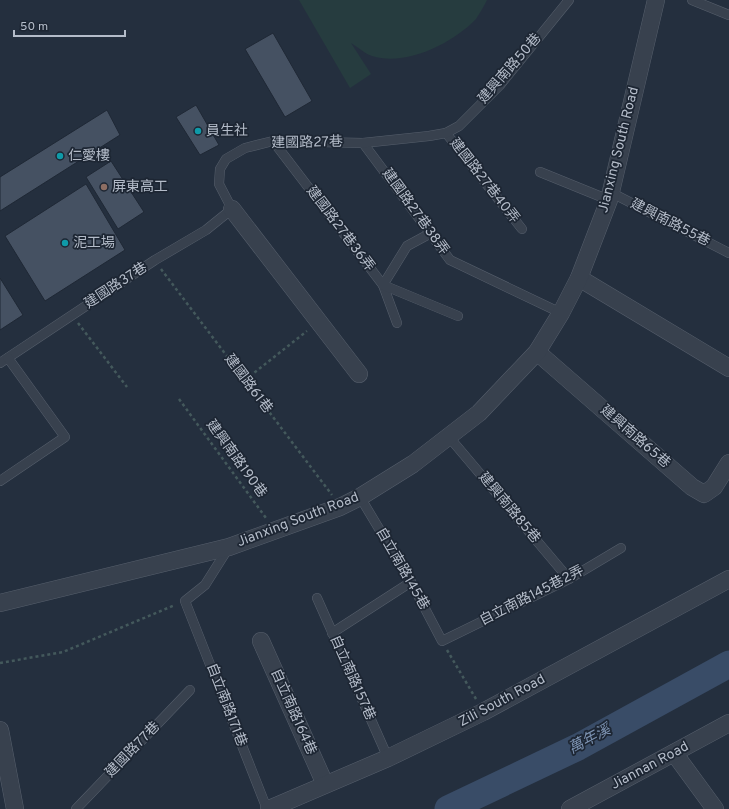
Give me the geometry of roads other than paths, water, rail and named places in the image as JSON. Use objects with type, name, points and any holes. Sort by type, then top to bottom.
[{"type":"street","name":"Jianxing South Road","points":[[0,603],[229,547],[276,532],[340,507],[360,497],[413,464],[479,413],[537,352],[579,278],[610,196],[656,0]]},
{"type":"street","points":[[232,209],[359,374]]},
{"type":"street","points":[[579,278],[729,368]]},
{"type":"street","name":"建興南路65巷","points":[[537,352],[692,487],[704,494],[714,487],[729,463]]},
{"type":"street","name":"Zili South Road","points":[[268,809],[388,758],[483,712],[729,579]]},
{"type":"street","name":"自立南路164巷","points":[[261,641],[325,784]]},
{"type":"street","name":"Jiannan Road","points":[[570,809],[729,723]]},
{"type":"street","points":[[0,730],[15,809]]},
{"type":"street","points":[[674,753],[715,809]]},
{"type":"lane","name":"建興南路50巷","points":[[446,133],[459,126],[500,85],[569,0]]},
{"type":"lane","points":[[692,0],[729,15]]},
{"type":"lane","name":"建國路27巷","points":[[232,209],[219,184],[220,169],[226,159],[245,148],[273,141],[363,143],[446,133]]},
{"type":"lane","name":"建國路27巷40弄","points":[[446,133],[522,229]]},
{"type":"lane","name":"建國路27巷36弄","points":[[273,141],[383,285],[397,323]]},
{"type":"lane","name":"建國路27巷38弄","points":[[363,143],[450,260],[561,312]]},
{"type":"lane","name":"建興南路55巷","points":[[540,172],[610,196],[729,253]]},
{"type":"lane","name":"建國路37巷","points":[[0,363],[155,260],[206,230],[232,209]]},
{"type":"lane","points":[[431,233],[407,246],[383,285],[458,316]]},
{"type":"lane","points":[[0,481],[65,437],[8,358]]},
{"type":"lane","name":"建興南路85巷","points":[[449,437],[569,579]]},
{"type":"lane","name":"自立南路145巷","points":[[360,497],[411,582],[442,641]]},
{"type":"lane","name":"自立南路171巷","points":[[229,547],[205,585],[185,601],[268,809]]},
{"type":"lane","name":"自立南路145巷2弄","points":[[442,641],[569,579],[622,548]]},
{"type":"lane","points":[[332,633],[411,582]]},
{"type":"lane","name":"自立南路157巷","points":[[317,598],[388,758]]},
{"type":"lane","name":"建國路77巷","points":[[76,809],[190,690]]},
{"type":"waterway","name":"萬年溪","points":[[448,809],[578,747],[729,664]]},
{"type":"place","name":"員生社","points":[[198,131]]},
{"type":"place","name":"仁愛樓","points":[[60,156]]},
{"type":"place","name":"屏東高工","points":[[104,187]]},
{"type":"place","name":"泥工場","points":[[65,243]]}]
